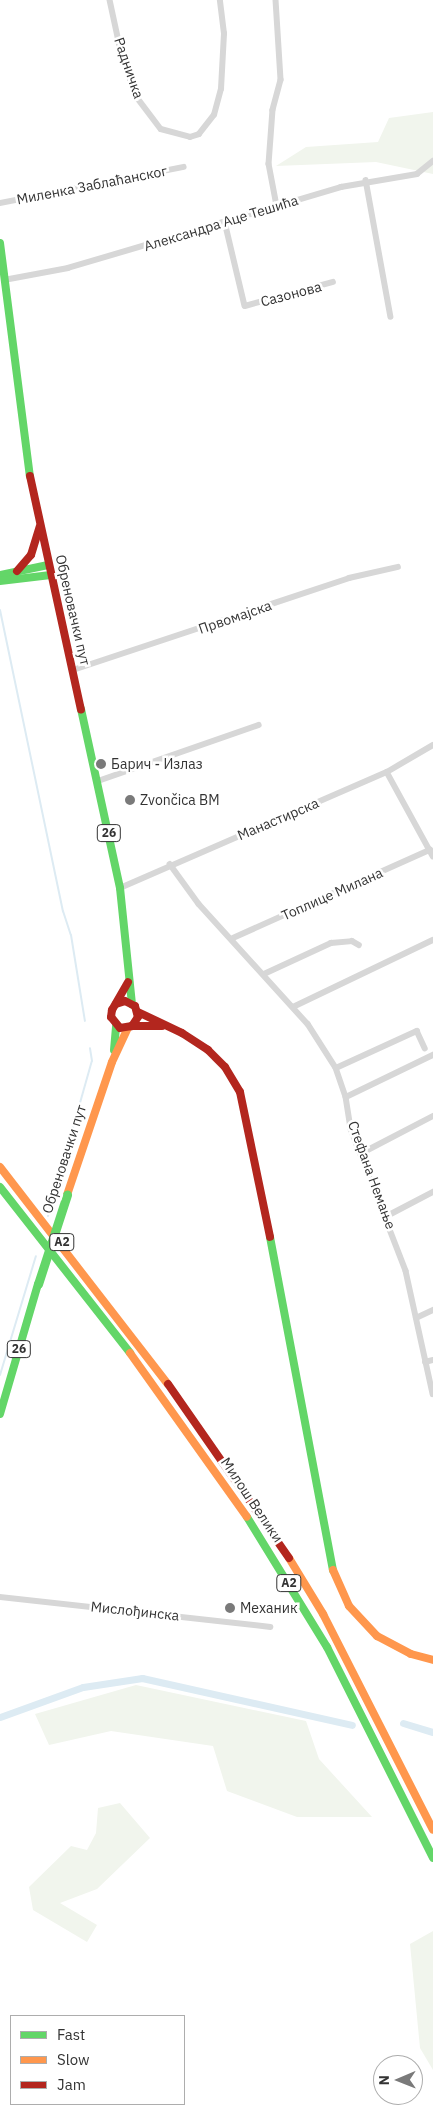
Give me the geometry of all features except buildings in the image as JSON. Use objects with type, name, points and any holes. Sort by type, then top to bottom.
[{"type":"main road","name":"Обреновачки пут","points":[[0,243],[4,280],[3,302],[21,422],[48,565],[98,781],[120,888],[127,938],[128,982],[135,1008]]},
{"type":"main road","points":[[17,571],[32,555],[40,526]]},
{"type":"main road","points":[[0,574],[48,565]]},
{"type":"main road","points":[[0,581],[51,575]]},
{"type":"main road","name":"Обреновачки пут","points":[[116,1004],[128,982]]},
{"type":"main road","points":[[116,1004],[125,1001],[196,1040],[216,1057],[232,1078],[245,1105],[323,1526],[336,1581],[349,1606],[372,1632],[402,1650],[433,1660]]},
{"type":"main road","name":"26","points":[[116,1004],[111,1014],[116,1025]]},
{"type":"main road","name":"26","points":[[130,1027],[135,1008]]},
{"type":"main road","name":"Обреновачки пут","points":[[114,1057],[116,1025]]},
{"type":"main road","points":[[116,1025],[130,1027],[170,1026]]},
{"type":"main road","name":"Обреновачки пут","points":[[0,1414],[38,1284],[67,1195],[114,1057],[130,1027]]},
{"type":"main road","name":"Милош Велики","points":[[0,1167],[142,1346],[293,1564],[323,1614],[433,1830]]},
{"type":"main road","name":"Милош Велики","points":[[0,1187],[151,1380],[257,1530],[327,1647],[433,1858]]},
{"type":"street","name":"Радничка","points":[[110,0],[121,51],[136,96],[161,129],[190,137],[199,134],[214,115],[221,89],[224,34],[220,0]]},
{"type":"street","points":[[276,0],[281,80],[273,110],[269,164],[276,206]]},
{"type":"street","name":"Александра Аце Тешића","points":[[4,280],[68,268],[366,180],[417,174],[433,161]]},
{"type":"street","name":"Миленка Заблаћанског","points":[[0,203],[184,167]]},
{"type":"street","points":[[366,180],[391,317]]},
{"type":"street","name":"Сазонова","points":[[225,222],[245,306],[334,282]]},
{"type":"street","name":"Првомајска","points":[[73,670],[349,578],[398,567]]},
{"type":"street","points":[[98,781],[259,725]]},
{"type":"street","name":"Манастирска","points":[[120,888],[170,864],[387,772],[433,745]]},
{"type":"street","points":[[387,772],[432,853]]},
{"type":"street","name":"Топлице Милана","points":[[233,938],[432,853]]},
{"type":"street","name":"Стефана Немање","points":[[170,864],[200,904],[233,938],[293,1007],[336,1068],[346,1097],[352,1129],[387,1216],[406,1271],[433,1394]]},
{"type":"street","points":[[293,1007],[433,940]]},
{"type":"street","points":[[264,974],[331,944],[352,941],[359,945]]},
{"type":"street","points":[[336,1068],[417,1031],[425,1048]]},
{"type":"street","points":[[346,1097],[433,1055]]},
{"type":"street","points":[[341,1109],[349,1109]]},
{"type":"street","points":[[362,1154],[433,1116]]},
{"type":"street","points":[[387,1216],[433,1192]]},
{"type":"street","points":[[416,1318],[433,1310]]},
{"type":"street","points":[[425,1362],[433,1360]]},
{"type":"street","name":"Мислођинска","points":[[0,1597],[270,1627]]},
{"type":"shaded area","points":[[433,112],[433,174],[376,162],[276,166],[306,147],[378,142],[389,118]]},
{"type":"shaded area","points":[[136,1685],[306,1721],[319,1759],[372,1817],[297,1817],[227,1791],[213,1746],[111,1731],[49,1745],[35,1714]]},
{"type":"shaded area","points":[[120,1803],[150,1838],[97,1889],[60,1903],[97,1925],[87,1942],[33,1910],[29,1887],[71,1846],[87,1850],[96,1833],[98,1808]]},
{"type":"shaded area","points":[[433,1931],[433,2070],[420,2048],[410,1944]]},
{"type":"waterway","points":[[0,610],[63,911],[71,935],[85,1021]]},
{"type":"waterway","points":[[48,1216],[92,1061],[90,1048]]},
{"type":"waterway","points":[[0,1375],[36,1256]]},
{"type":"waterway","points":[[0,1717],[83,1687],[142,1678],[352,1725]]},
{"type":"waterway","points":[[403,1723],[433,1732]]},
{"type":"traffic: fast","points":[[0,243],[30,476]]},
{"type":"traffic: fast","points":[[0,575],[48,565]]},
{"type":"traffic: fast","points":[[0,581],[51,575]]},
{"type":"traffic: fast","points":[[81,709],[120,888],[132,1004]]},
{"type":"traffic: fast","points":[[114,1050],[116,1025]]},
{"type":"traffic: fast","points":[[0,1187],[130,1353]]},
{"type":"traffic: fast","points":[[38,1284],[67,1195]]},
{"type":"traffic: fast","points":[[270,1237],[333,1570]]},
{"type":"traffic: fast","points":[[0,1414],[38,1284]]},
{"type":"traffic: fast","points":[[247,1517],[327,1647],[433,1858]]},
{"type":"traffic: slow","points":[[67,1195],[112,1062],[128,1028]]},
{"type":"traffic: slow","points":[[0,1167],[168,1384]]},
{"type":"traffic: slow","points":[[130,1353],[247,1517]]},
{"type":"traffic: slow","points":[[289,1558],[323,1614],[433,1830]]},
{"type":"traffic: slow","points":[[333,1570],[349,1606],[377,1636],[411,1654],[433,1660]]},
{"type":"traffic: jam","points":[[30,476],[81,709]]},
{"type":"traffic: jam","points":[[17,571],[31,555],[40,526]]},
{"type":"traffic: jam","points":[[116,1004],[125,1001],[135,1006],[138,1017],[132,1026],[120,1028],[111,1017],[112,1010],[128,982]]},
{"type":"traffic: jam","points":[[138,1012],[182,1033],[208,1050],[225,1067],[240,1092],[270,1237]]},
{"type":"traffic: jam","points":[[132,1026],[162,1026]]},
{"type":"traffic: jam","points":[[168,1384],[289,1558]]},
{"type":"place","name":"Барич - Излаз","points":[[101,764]]},
{"type":"place","name":"Zvončica BM","points":[[130,800]]},
{"type":"place","name":"Механик","points":[[230,1608]]}]
